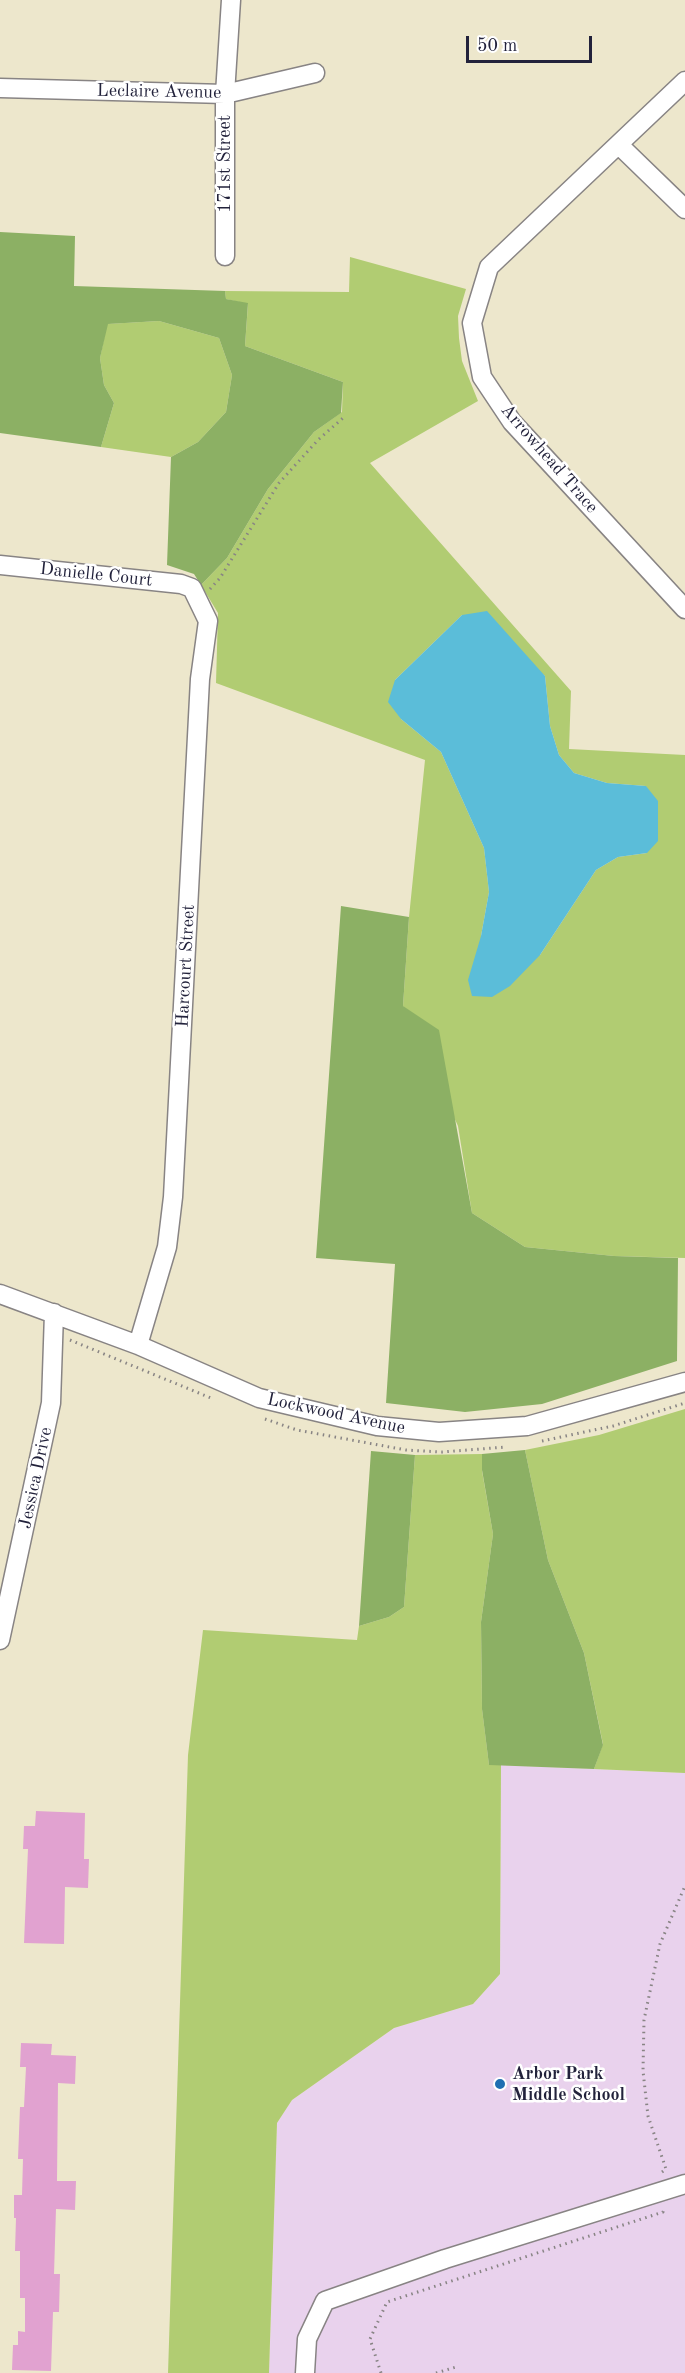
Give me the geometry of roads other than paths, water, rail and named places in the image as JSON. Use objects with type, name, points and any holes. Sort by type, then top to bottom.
[{"type":"street","name":"171st Street","points":[[225,256],[225,94],[231,0]]},
{"type":"street","name":"Leclaire Avenue","points":[[0,88],[225,94],[315,73]]},
{"type":"street","name":"Arrowhead Trace","points":[[685,81],[489,267],[472,323],[482,377],[512,422],[685,609]]},
{"type":"street","points":[[619,145],[685,209]]},
{"type":"street","name":"Danielle Court","points":[[0,565],[181,584],[195,594]]},
{"type":"street","name":"Harcourt Street","points":[[138,1345],[167,1248],[173,1197],[200,680],[208,621],[195,594]]},
{"type":"street","name":"Lockwood Avenue","points":[[0,1294],[138,1345],[259,1398],[377,1426],[439,1432],[527,1426],[685,1382]]},
{"type":"street","name":"Jessica Drive","points":[[0,1640],[51,1403],[54,1313]]},
{"type":"street","points":[[305,2373],[307,2339],[325,2301],[445,2259],[685,2184]]},
{"type":"water","points":[[487,611],[545,676],[550,726],[559,755],[574,773],[607,783],[646,786],[658,801],[658,841],[647,853],[618,857],[596,870],[540,955],[510,986],[492,997],[472,996],[468,980],[481,936],[489,892],[484,848],[441,752],[401,719],[388,702],[395,680],[462,615]]},
{"type":"place","name":"Arbor Park Middle School","points":[[500,2084]]}]
